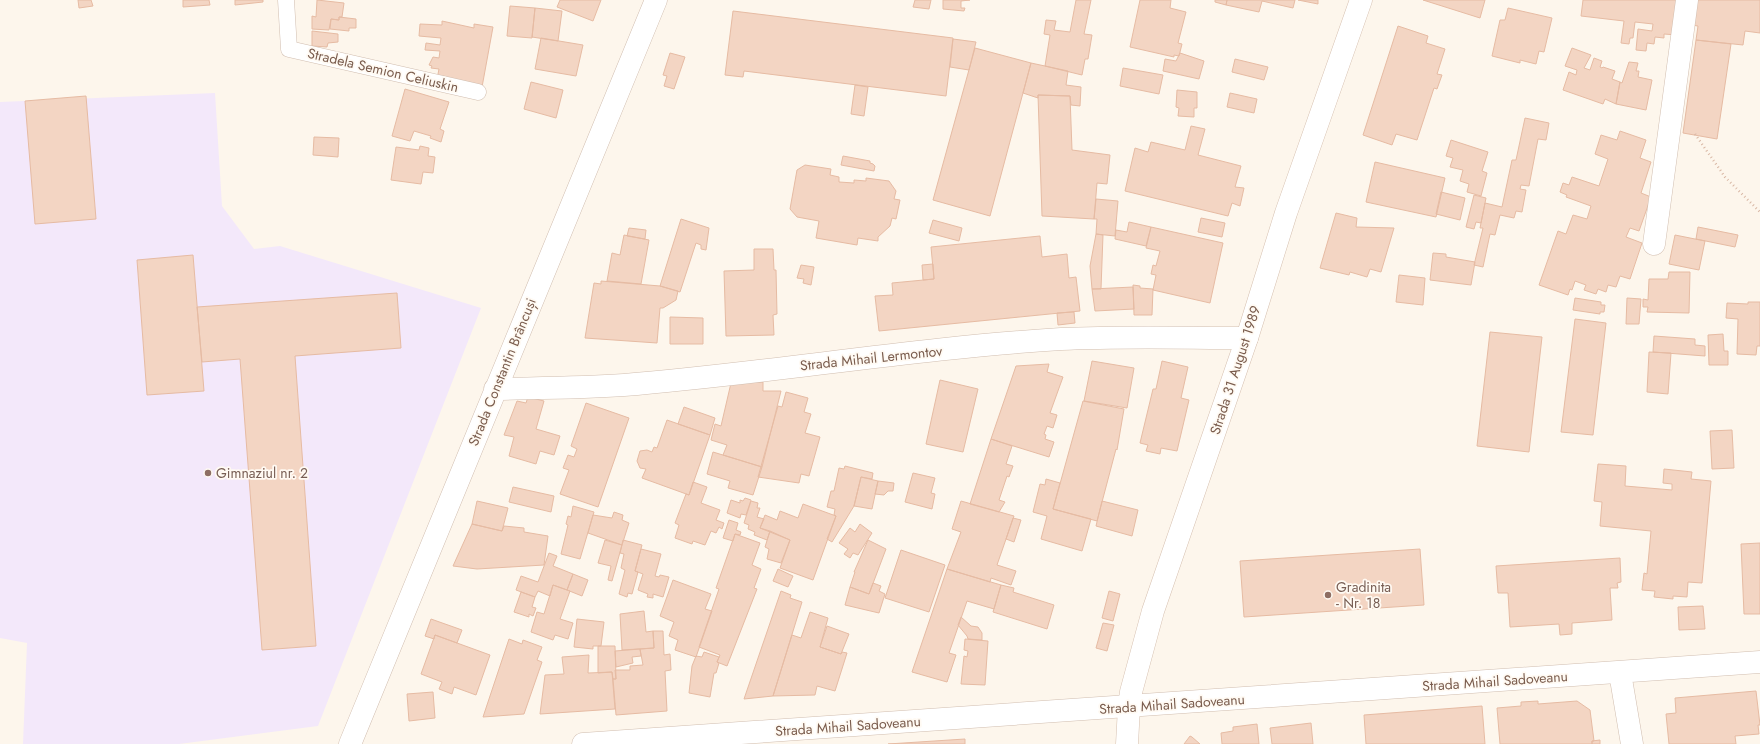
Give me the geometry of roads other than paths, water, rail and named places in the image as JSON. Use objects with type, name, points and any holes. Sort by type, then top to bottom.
[{"type":"street","name":"Strada Constantin Brâncuși","points":[[350,744],[656,0]]},
{"type":"street","name":"Strada 31 August 1989","points":[[1127,744],[1131,692],[1154,611],[1247,338],[1286,213],[1361,0]]},
{"type":"street","points":[[1654,244],[1687,0]]},
{"type":"street","name":"Strada Mihail Lermontov","points":[[495,389],[638,384],[951,349],[1062,339],[1146,337],[1247,338]]},
{"type":"street","name":"Strada Mihail Sadoveanu","points":[[583,744],[1760,662]]},
{"type":"street","points":[[1620,672],[1632,744]]},
{"type":"lane","name":"Stradela Semion Celiuskin","points":[[286,0],[289,49],[478,92]]},
{"type":"place","name":"Gimnaziul nr. 2","points":[[208,473]]},
{"type":"place","name":"Gradinita - Nr. 18","points":[[1328,595]]}]
